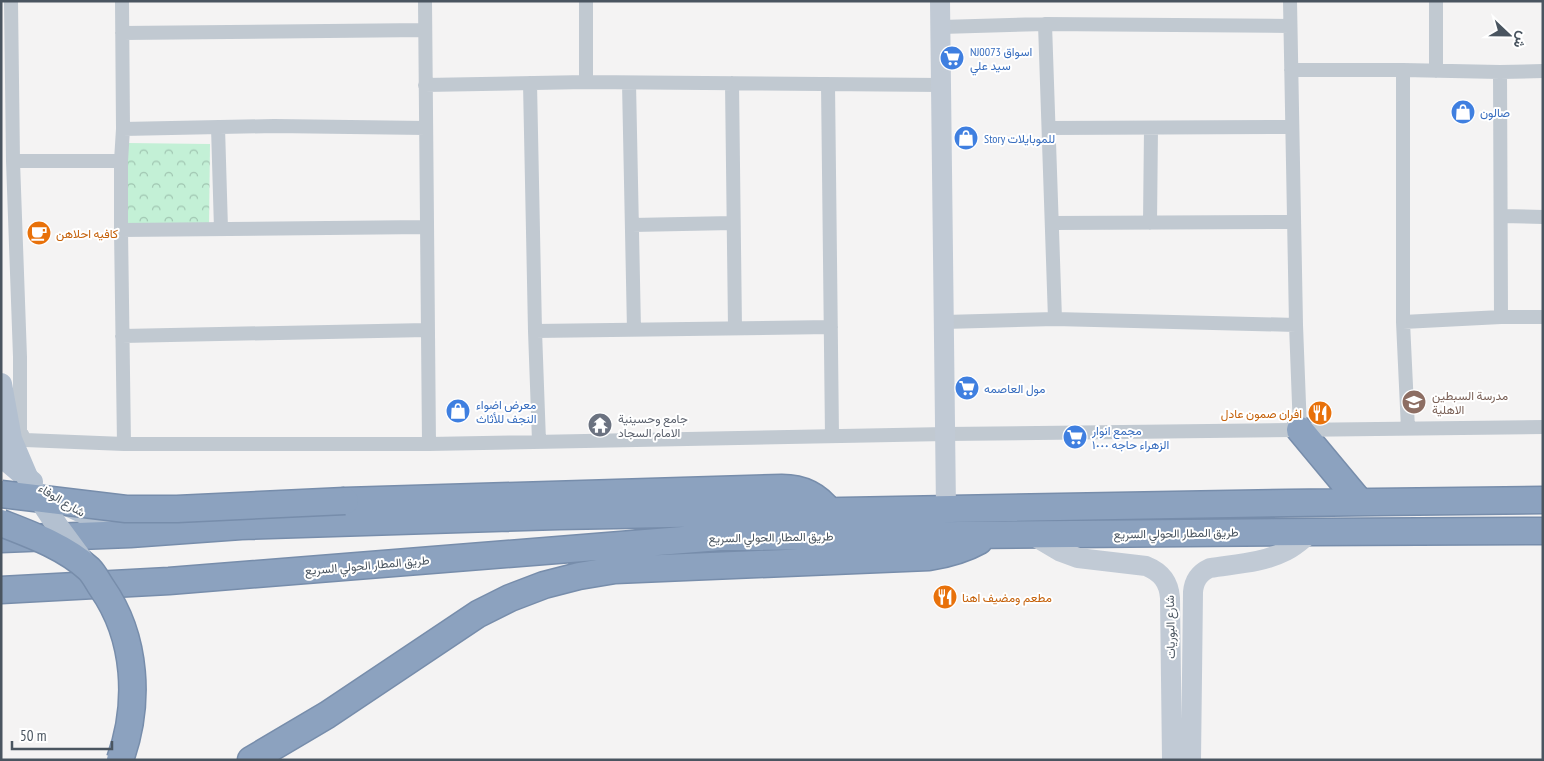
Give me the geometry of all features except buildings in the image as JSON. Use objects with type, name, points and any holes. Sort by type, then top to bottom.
[{"type":"highway","points":[[1300,430],[1360,502]]},
{"type":"highway","points":[[1,494],[126,509],[177,509],[782,488],[808,493],[823,504],[828,511]]},
{"type":"highway","name":"طريق المطار الحولي السريع","points":[[1,539],[130,534],[241,526],[568,516],[1543,500]]},
{"type":"highway","points":[[1,523],[48,542],[68,554],[90,570],[108,596],[118,616],[125,637],[133,680],[130,724],[120,760]]},
{"type":"highway","name":"طريق المطار الحولي السريع","points":[[1,590],[169,581],[720,537],[1543,531]]},
{"type":"highway","points":[[251,760],[327,715],[478,614],[510,598],[544,585],[579,576],[615,570],[929,557],[963,549],[988,535]]},
{"type":"main road","points":[[1,384],[11,439],[31,486],[90,570]]},
{"type":"main road","name":"شارع الوفاء","points":[[1,456],[38,487],[65,504],[130,534]]},
{"type":"street","points":[[11,1],[13,161],[20,356],[20,431],[25,440],[124,444],[429,444],[946,434],[1543,428]]},
{"type":"street","points":[[122,1],[123,129],[121,230],[124,444]]},
{"type":"street","points":[[425,1],[429,444]]},
{"type":"street","points":[[586,1],[586,82]]},
{"type":"street","points":[[940,1],[946,509]]},
{"type":"street","points":[[1290,1],[1296,325],[1300,430]]},
{"type":"street","points":[[1436,1],[1436,71]]},
{"type":"street","points":[[941,27],[1045,24],[1290,26]]},
{"type":"street","points":[[1045,24],[1055,319]]},
{"type":"street","points":[[122,33],[425,30]]},
{"type":"street","points":[[1291,70],[1543,71]]},
{"type":"street","points":[[1403,70],[1403,322],[1408,428]]},
{"type":"street","points":[[1500,72],[1501,317]]},
{"type":"street","points":[[425,84],[586,82],[941,85]]},
{"type":"street","points":[[530,83],[539,441]]},
{"type":"street","points":[[629,83],[634,330]]},
{"type":"street","points":[[732,83],[734,328]]},
{"type":"street","points":[[828,84],[832,436]]},
{"type":"street","points":[[123,129],[274,126],[426,128]]},
{"type":"street","points":[[218,127],[220,229]]},
{"type":"street","points":[[1049,128],[1292,127]]},
{"type":"street","points":[[1150,223],[1152,128]]},
{"type":"street","points":[[13,161],[121,161]]},
{"type":"street","points":[[1501,216],[1543,217]]},
{"type":"street","points":[[1052,223],[1294,222]]},
{"type":"street","points":[[632,225],[733,223]]},
{"type":"street","points":[[121,230],[426,227]]},
{"type":"street","points":[[1403,322],[1543,317]]},
{"type":"street","points":[[944,322],[1055,319],[1296,325]]},
{"type":"street","points":[[535,331],[831,327]]},
{"type":"street","points":[[122,336],[427,330]]},
{"type":"street","name":"شارع البوريات","points":[[1191,760],[1193,592],[1196,580],[1204,571],[1210,568],[1275,556],[1296,545],[1312,532]]},
{"type":"street","name":"شارع البوريات","points":[[1032,535],[1059,552],[1078,558],[1146,566],[1154,569],[1166,582],[1170,598],[1172,760]]},
{"type":"green space","points":[[128,143],[210,144],[209,227],[127,226]]},
{"type":"place","name":"NJ0073 اسواق سيد علي","points":[[952,58]]},
{"type":"place","name":"صالون","points":[[1463,112]]},
{"type":"place","name":"Story للموبايلات","points":[[966,138]]},
{"type":"place","name":"كافيه احلاهن","points":[[39,233]]},
{"type":"place","name":"مول العاصمه","points":[[967,388]]},
{"type":"place","name":"مدرسة السبطين الاهلية","points":[[1414,402]]},
{"type":"place","name":"معرض اضواء النجف للأثاث","points":[[458,411]]},
{"type":"place","name":"افران صمون عادل","points":[[1320,413]]},
{"type":"place","name":"جامع وحسينية الامام السجاد","points":[[600,425]]},
{"type":"place","name":"مجمع انوار الزهراء حاجه ١٠٠٠","points":[[1075,437]]},
{"type":"place","name":"مطعم ومضيف اهنا","points":[[945,597]]}]
